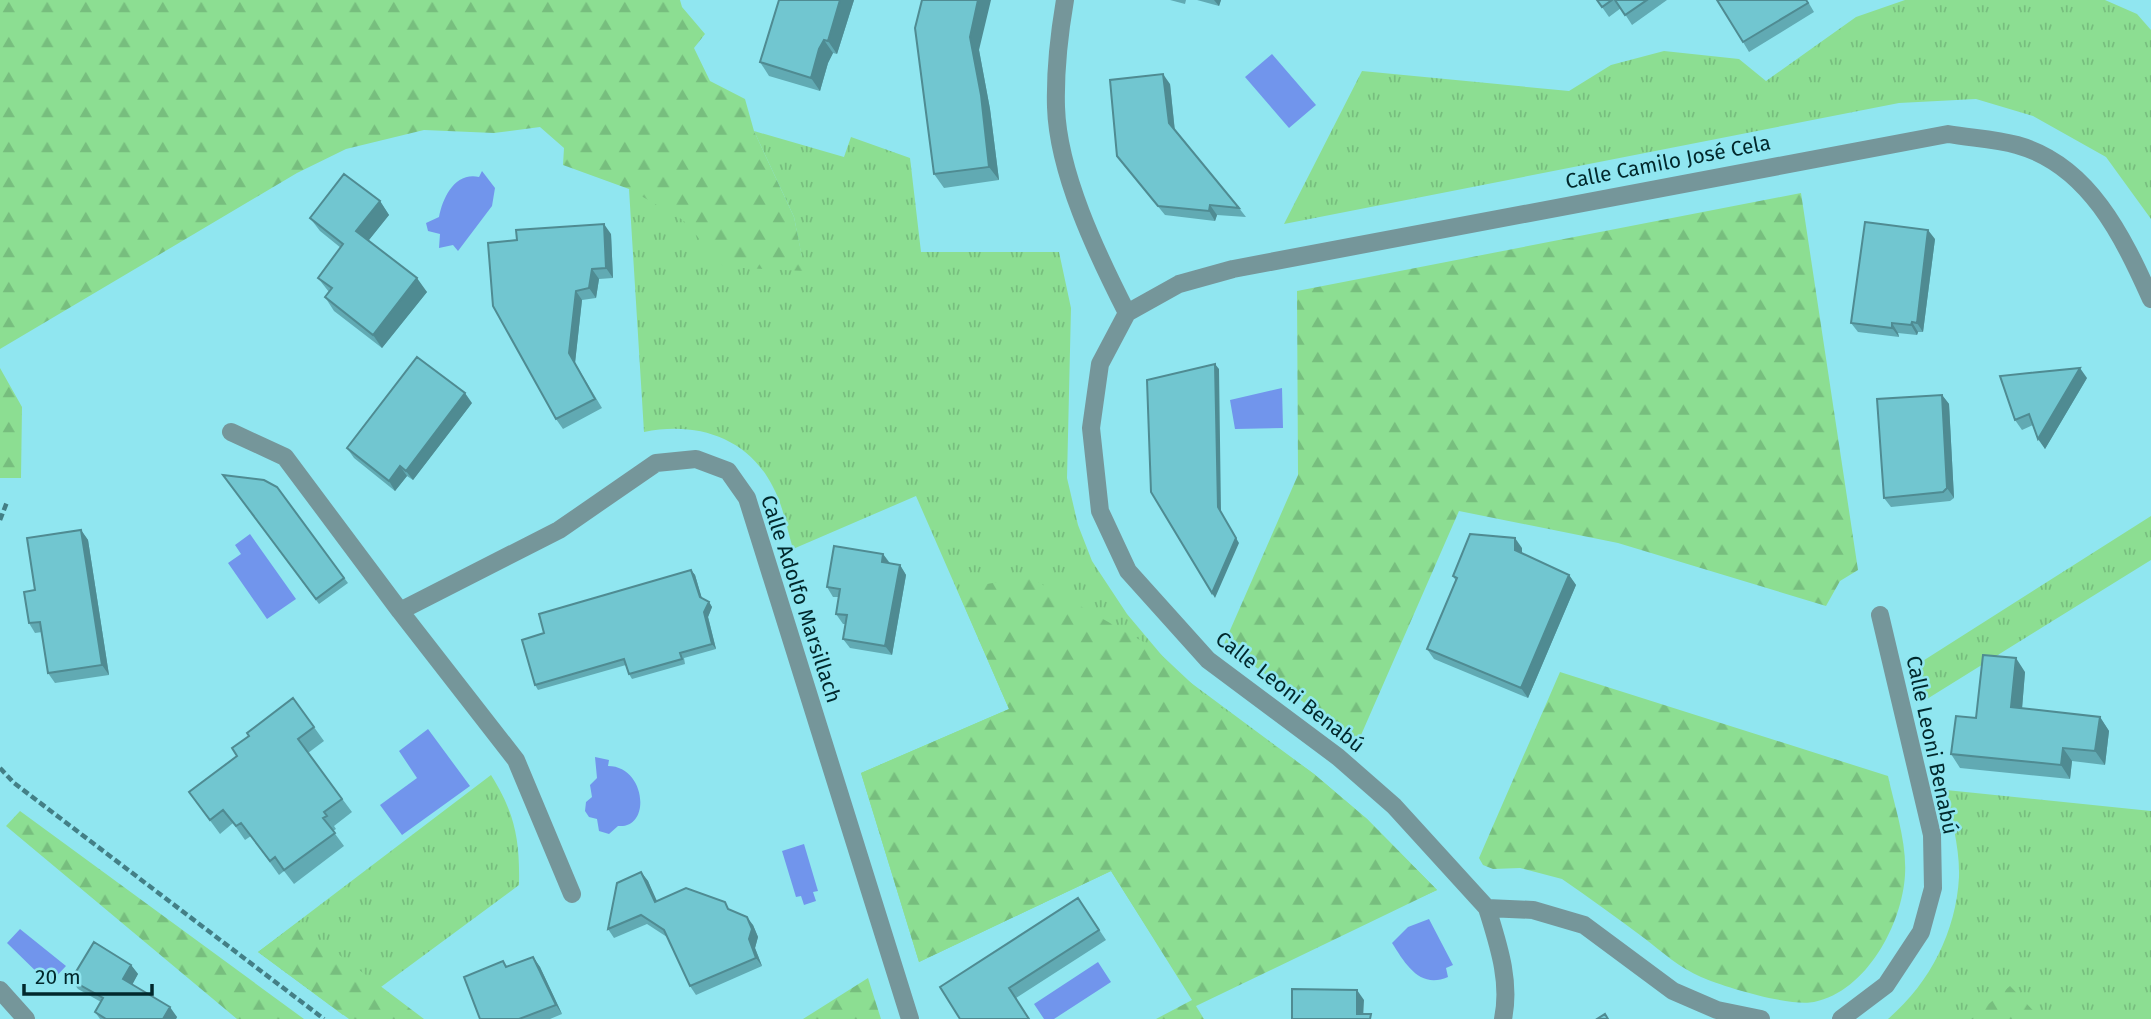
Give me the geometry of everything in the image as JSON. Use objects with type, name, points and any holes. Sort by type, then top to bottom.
[{"type":"street","points":[[1065,0],[1057,50],[1056,97],[1062,149],[1093,245],[1127,313]]},
{"type":"street","name":"Calle Camilo José Cela","points":[[1127,313],[1179,284],[1233,269],[1948,134],[2019,146],[2070,171],[2121,233],[2151,299]]},
{"type":"street","name":"Calle Leoni Benabú","points":[[1127,313],[1100,364],[1091,428],[1100,511],[1128,570],[1208,660],[1338,757],[1394,806],[1487,908]]},
{"type":"street","points":[[231,432],[285,457],[516,760],[572,894]]},
{"type":"street","name":"Calle Adolfo Marsillach","points":[[400,611],[559,530],[656,463],[695,459],[728,471],[747,498],[910,1019]]},
{"type":"street","name":"Calle Leoni Benabú","points":[[1840,1019],[1886,985],[1921,932],[1933,888],[1932,835],[1880,615]]},
{"type":"street","points":[[1503,1019],[1507,999],[1502,959],[1487,908],[1534,910],[1584,925],[1673,991],[1717,1010],[1761,1019]]},
{"type":"street","points":[[0,990],[26,1019]]},
{"type":"path","points":[[0,520],[7,502]]},
{"type":"path","points":[[0,768],[14,783],[324,1019]]},
{"type":"green space","points":[[0,0],[680,0],[682,7],[705,34],[694,48],[710,81],[745,99],[754,131],[794,217],[805,271],[724,267],[683,220],[629,189],[563,165],[564,148],[540,127],[494,133],[424,130],[346,149],[297,173],[0,349]]},
{"type":"green space","points":[[1905,0],[2105,0],[2137,14],[2151,30],[2151,219],[2106,157],[2033,116],[1976,99],[1899,103],[1284,224],[1362,71],[1569,91],[1611,65],[1664,51],[1739,59],[1766,81],[1856,17]]},
{"type":"green space","points":[[754,131],[844,157],[851,137],[910,158],[921,252],[1059,252],[1071,308],[1067,478],[1078,525],[1092,561],[1127,614],[1175,671],[1314,774],[1367,819],[1437,890],[1193,1000],[1111,871],[919,962],[861,773],[1009,709],[916,496],[793,549],[776,494],[750,456],[735,445],[701,431],[663,429],[644,432],[629,189],[802,258],[794,217]]},
{"type":"green space","points":[[1801,193],[1858,570],[1840,581],[1826,606],[1618,543],[1459,511],[1358,742],[1224,644],[1298,475],[1297,291]]},
{"type":"green space","points":[[0,368],[22,407],[21,478],[0,478]]},
{"type":"green space","points":[[2151,516],[2151,560],[1927,699],[1918,664]]},
{"type":"green space","points":[[1029,577],[1154,648],[1205,696],[1314,774],[1367,819],[1437,890],[1196,1006],[1204,1019],[1156,1019],[1192,1000],[1111,871],[919,962],[861,773],[1009,709],[957,589]]},
{"type":"green space","points":[[1560,672],[1888,776],[1902,838],[1905,875],[1897,914],[1889,934],[1865,970],[1833,995],[1814,1002],[1789,1002],[1741,991],[1686,969],[1562,879],[1520,868],[1493,869],[1483,865],[1479,858]]},
{"type":"green space","points":[[491,775],[511,815],[517,840],[519,885],[343,1015],[258,952]]},
{"type":"green space","points":[[1946,790],[2151,811],[2151,1019],[1888,1019],[1903,1005],[1928,973],[1953,917],[1959,866]]},
{"type":"green space","points":[[20,811],[304,1019],[237,1019],[6,826]]},
{"type":"green space","points":[[297,923],[424,1019],[349,1019],[258,952]]},
{"type":"green space","points":[[868,978],[881,1019],[803,1019]]},
{"type":"green space","points":[[2010,986],[2041,1019],[1971,1019]]},
{"type":"water","points":[[1272,54],[1316,105],[1289,128],[1245,77]]},
{"type":"water","points":[[482,171],[495,188],[492,206],[458,251],[453,245],[439,248],[440,234],[428,231],[426,223],[439,217],[447,194],[457,182],[471,176],[479,177]]},
{"type":"water","points":[[1282,388],[1283,428],[1235,429],[1230,400]]},
{"type":"water","points":[[250,534],[296,599],[267,619],[228,563],[241,554],[235,545]]},
{"type":"water","points":[[428,729],[470,786],[402,835],[380,805],[417,778],[399,751]]},
{"type":"water","points":[[595,757],[609,760],[608,766],[621,769],[630,776],[640,797],[636,818],[629,824],[618,826],[609,834],[599,831],[597,819],[589,817],[585,811],[586,802],[592,797],[590,785],[597,778]]},
{"type":"water","points":[[804,844],[818,891],[813,892],[816,901],[804,905],[801,896],[796,897],[782,851]]},
{"type":"water","points":[[1429,919],[1453,965],[1446,968],[1448,977],[1438,980],[1429,980],[1415,973],[1392,943],[1408,927]]},
{"type":"water","points":[[20,929],[66,966],[49,984],[7,943]]},
{"type":"water","points":[[1098,962],[1111,982],[1054,1019],[1044,1019],[1034,1004]]},
{"type":"building","points":[[779,0],[840,0],[828,41],[824,40],[819,49],[811,78],[760,62]]},
{"type":"building","points":[[922,0],[978,0],[970,37],[981,95],[989,167],[934,174],[915,28]]},
{"type":"building","points":[[1597,0],[1612,0],[1602,7]]},
{"type":"building","points":[[1615,0],[1647,0],[1625,15]]},
{"type":"building","points":[[1717,0],[1806,0],[1808,3],[1743,42]]},
{"type":"building","points":[[1163,74],[1169,123],[1239,208],[1210,205],[1209,211],[1158,206],[1117,156],[1110,80]]},
{"type":"building","points":[[344,174],[380,201],[356,231],[417,278],[373,335],[325,297],[332,288],[318,278],[343,244],[310,218]]},
{"type":"building","points":[[1865,222],[1928,230],[1917,323],[1892,323],[1892,328],[1851,323]]},
{"type":"building","points":[[604,224],[606,268],[592,269],[589,288],[576,291],[569,353],[595,399],[556,419],[493,306],[488,243],[517,240],[516,230]]},
{"type":"building","points":[[417,357],[465,393],[406,471],[400,466],[389,481],[347,448]]},
{"type":"building","points":[[1215,364],[1218,507],[1236,538],[1212,593],[1151,492],[1147,380]]},
{"type":"building","points":[[2080,368],[2038,439],[2029,414],[2015,420],[2000,376]]},
{"type":"building","points":[[1942,395],[1947,488],[1943,492],[1884,498],[1877,399]]},
{"type":"building","points":[[223,475],[264,480],[277,487],[344,578],[316,599]]},
{"type":"building","points":[[81,530],[102,665],[48,673],[40,622],[29,623],[24,592],[35,590],[27,538]]},
{"type":"building","points":[[1470,534],[1515,538],[1515,550],[1569,575],[1521,688],[1427,649],[1457,578],[1453,576]]},
{"type":"building","points":[[834,546],[883,554],[882,562],[900,565],[885,646],[843,639],[847,615],[836,614],[840,589],[827,587]]},
{"type":"building","points":[[691,570],[700,597],[709,602],[704,612],[712,644],[680,653],[682,659],[629,674],[624,659],[535,685],[522,640],[544,633],[539,614]]},
{"type":"building","points":[[1983,655],[2016,658],[2011,707],[2100,717],[2095,751],[2063,748],[2061,765],[1951,754],[1956,716],[1976,718]]},
{"type":"building","points":[[293,698],[314,727],[298,739],[342,799],[324,812],[327,816],[323,818],[335,833],[284,870],[275,857],[270,861],[241,823],[236,826],[223,810],[210,820],[189,792],[237,756],[232,748]]},
{"type":"building","points":[[641,872],[655,902],[686,888],[725,902],[728,909],[747,917],[752,929],[749,939],[756,958],[690,986],[664,930],[641,915],[608,929],[617,883]]},
{"type":"building","points":[[1078,898],[1099,930],[1009,988],[1029,1019],[960,1019],[940,987]]},
{"type":"building","points":[[94,942],[131,965],[123,979],[170,1007],[163,1019],[106,1019],[95,1012],[103,998],[71,980]]},
{"type":"building","points":[[533,957],[556,1005],[519,1019],[480,1019],[464,977],[503,961],[506,967]]},
{"type":"building","points":[[1292,989],[1357,990],[1357,1014],[1371,1014],[1370,1019],[1292,1019]]}]
